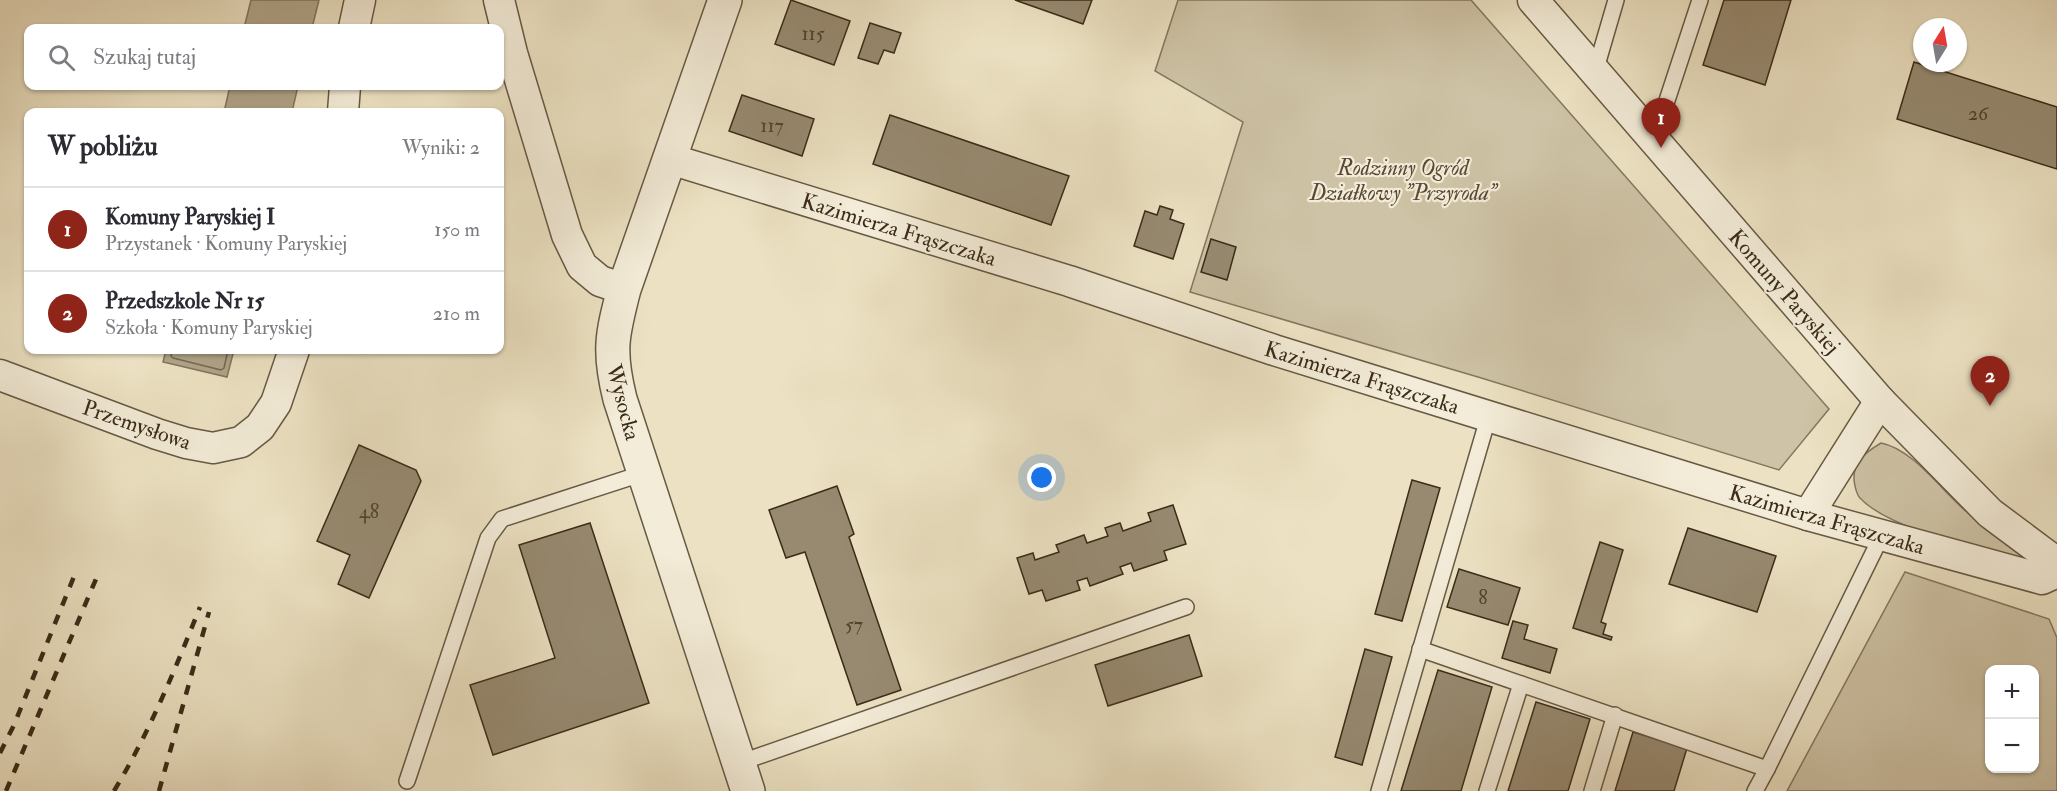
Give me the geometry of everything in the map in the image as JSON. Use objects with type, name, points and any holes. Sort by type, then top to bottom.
[{"type":"street","points":[[355,24],[360,0]]},
{"type":"street","points":[[499,0],[515,64],[567,235],[582,266],[600,281],[624,289]]},
{"type":"street","name":"Wysocka","points":[[724,0],[624,289],[611,352],[620,399],[744,777]]},
{"type":"street","name":"Komuny Paryskiej","points":[[1533,0],[1880,401],[1990,513],[2057,563]]},
{"type":"street","points":[[343,108],[345,90]]},
{"type":"street","name":"Kazimierza Frąszczaka","points":[[670,159],[1069,280],[1274,350],[1808,515],[2042,579],[2057,572]]},
{"type":"street","name":"Przemysłowa","points":[[0,375],[157,434],[213,448],[241,442],[260,427],[276,403],[293,354]]},
{"type":"street","points":[[1808,515],[1880,401]]},
{"type":"lane","points":[[1595,72],[1616,0]]},
{"type":"lane","points":[[1654,140],[1700,0]]},
{"type":"lane","points":[[1379,791],[1489,415]]},
{"type":"lane","points":[[407,781],[488,538],[501,519],[644,473]]},
{"type":"lane","points":[[1755,791],[1882,535]]},
{"type":"lane","points":[[744,777],[1186,607]]},
{"type":"lane","points":[[1420,649],[1767,769]]},
{"type":"lane","points":[[1487,791],[1521,684]]},
{"type":"lane","points":[[1592,791],[1615,716]]},
{"type":"green space","name":"Rodzinny Ogród Działkowy \"Przyroda\"","points":[[1178,0],[1471,0],[1829,409],[1779,470],[1478,377],[1190,292],[1243,122],[1155,71]]},
{"type":"green space","points":[[1881,443],[1893,447],[1916,462],[1966,511],[2029,558],[2027,564],[1914,529],[1892,520],[1860,498],[1856,491],[1854,478],[1857,465],[1864,455]]},
{"type":"green space","points":[[1905,572],[2049,619],[2057,638],[2057,791],[1787,791]]},
{"type":"water","points":[[251,0],[319,0],[313,24],[245,24]]},
{"type":"water","points":[[229,90],[297,90],[293,108],[225,108]]},
{"type":"water","points":[[165,354],[233,354],[227,377],[163,362]]},
{"type":"building","points":[[791,0],[850,21],[834,65],[775,44]]},
{"type":"building","points":[[1015,0],[1092,0],[1083,24]]},
{"type":"building","points":[[1724,0],[1791,0],[1765,85],[1703,65]]},
{"type":"building","points":[[870,23],[901,33],[894,53],[884,50],[878,64],[858,58]]},
{"type":"building","points":[[1913,65],[1913,72],[1946,72],[2057,107],[2057,169],[1897,119]]},
{"type":"building","points":[[742,95],[814,119],[802,156],[729,131]]},
{"type":"building","points":[[890,115],[1069,176],[1051,225],[873,164]]},
{"type":"building","points":[[1160,206],[1173,210],[1170,219],[1184,224],[1173,259],[1134,246],[1145,211],[1157,215]]},
{"type":"building","points":[[1211,239],[1236,247],[1227,280],[1201,272]]},
{"type":"building","points":[[359,445],[416,470],[421,481],[369,598],[338,584],[350,555],[317,541]]},
{"type":"building","points":[[1412,480],[1440,488],[1402,621],[1375,614]]},
{"type":"building","points":[[837,486],[854,534],[849,537],[901,690],[857,705],[805,552],[786,558],[769,510]]},
{"type":"building","points":[[1173,505],[1186,544],[1164,551],[1167,560],[1134,571],[1131,563],[1120,567],[1123,574],[1090,586],[1087,578],[1077,581],[1080,590],[1046,601],[1042,590],[1029,594],[1017,558],[1033,553],[1035,560],[1059,552],[1056,545],[1084,535],[1087,543],[1108,536],[1105,528],[1120,523],[1123,531],[1151,521],[1148,513]]},
{"type":"building","points":[[590,523],[649,703],[493,755],[470,685],[555,658],[519,545]]},
{"type":"building","points":[[1688,528],[1776,556],[1757,612],[1669,584]]},
{"type":"building","points":[[1600,542],[1623,550],[1601,622],[1606,624],[1603,634],[1612,637],[1611,640],[1573,628]]},
{"type":"building","points":[[1459,569],[1520,588],[1508,625],[1447,607]]},
{"type":"building","points":[[1513,621],[1528,625],[1524,639],[1557,649],[1550,673],[1502,658]]},
{"type":"building","points":[[1189,635],[1202,676],[1108,706],[1095,665]]},
{"type":"building","points":[[1365,649],[1392,657],[1362,765],[1335,757]]},
{"type":"building","points":[[1438,670],[1492,687],[1461,791],[1401,791]]},
{"type":"building","points":[[1536,702],[1590,719],[1568,791],[1508,791]]},
{"type":"building","points":[[1633,732],[1687,748],[1674,791],[1615,791]]},
{"type":"railway","points":[[0,753],[14,725],[77,569]]},
{"type":"railway","points":[[6,791],[96,579]]},
{"type":"railway","points":[[114,791],[150,724],[200,607]]},
{"type":"railway","points":[[159,791],[209,612]]},
{"type":"place","name":"Komuny Paryskiej I","points":[[1661,148]]},
{"type":"place","name":"Przedszkole Nr 15","points":[[1990,406]]}]
